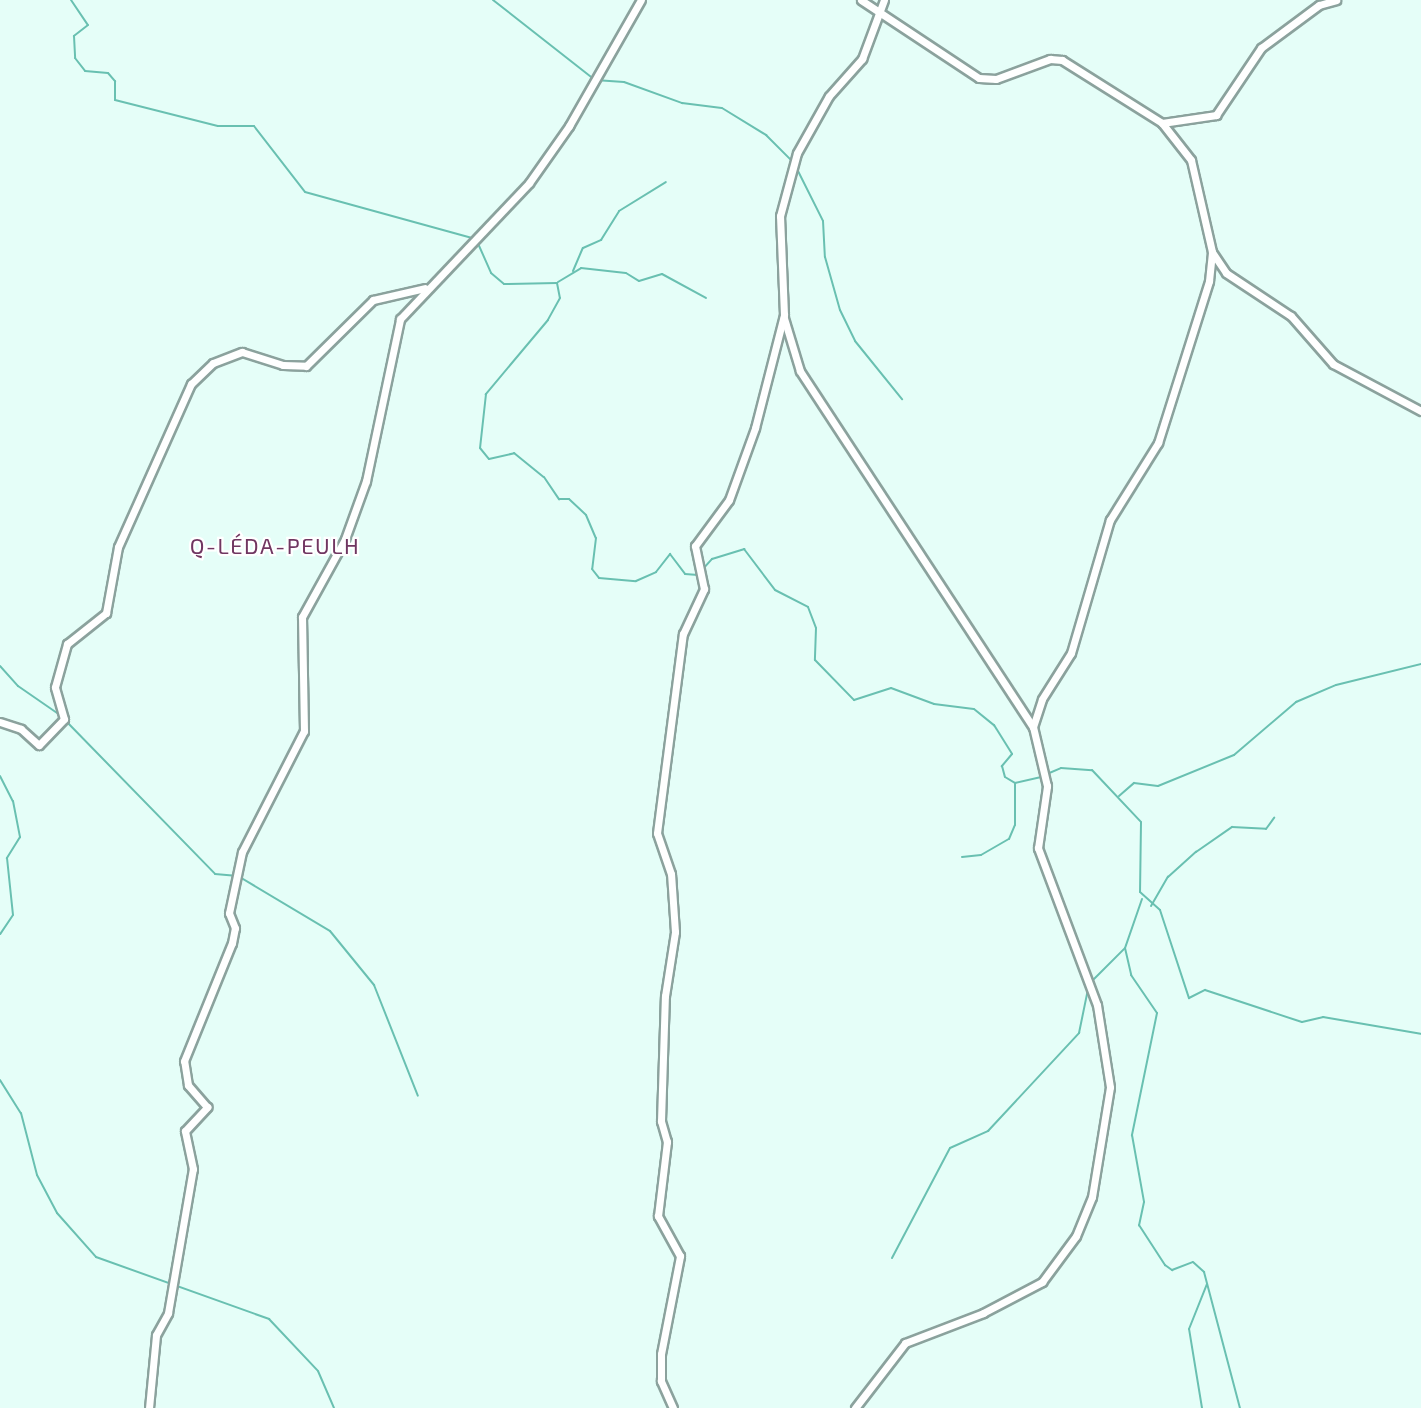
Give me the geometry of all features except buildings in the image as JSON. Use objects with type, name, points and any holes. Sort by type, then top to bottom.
[{"type":"street","points":[[149,1408],[156,1335],[168,1313],[193,1169],[185,1131],[207,1107],[188,1085],[184,1061],[232,943],[235,928],[229,913],[242,852],[304,731],[302,617],[345,539],[366,481],[400,319],[529,183],[569,126],[641,0]]},
{"type":"street","points":[[861,0],[979,78],[996,79],[1050,59],[1062,60],[1162,123],[1191,160],[1212,252],[1209,281],[1158,444],[1110,520],[1071,653],[1042,699],[1033,727]]},
{"type":"street","points":[[855,1408],[905,1344],[982,1313],[1042,1282],[1076,1236],[1092,1197],[1110,1087],[1097,1005],[1038,848],[1047,786],[1033,727],[800,371],[784,315],[780,216],[797,153],[829,96],[862,59],[884,0]]},
{"type":"street","points":[[1162,123],[1216,115],[1261,48],[1319,5],[1336,0]]},
{"type":"street","points":[[1212,252],[1226,273],[1291,316],[1324,359],[1421,411]]},
{"type":"street","points":[[0,722],[21,729],[39,745],[64,719],[55,687],[67,644],[106,613],[118,547],[191,384],[213,363],[242,352],[283,365],[306,366],[373,300],[427,288]]},
{"type":"street","points":[[673,1408],[661,1381],[661,1354],[680,1256],[658,1216],[667,1142],[661,1120],[665,996],[675,932],[670,874],[657,833],[682,643],[704,589],[695,546],[722,514],[739,482],[784,315]]},
{"type":"waterway","points":[[71,0],[88,25],[74,36],[75,58],[85,71],[108,73],[115,81],[115,100],[218,126],[254,126],[305,192],[476,239],[491,273],[504,284],[557,283],[560,298],[548,320],[486,394],[480,448],[489,459],[514,453],[544,477],[559,499],[569,499],[586,515],[596,538],[592,569],[599,578],[636,581],[656,572],[670,554],[685,574],[698,575]]},
{"type":"waterway","points":[[493,0],[595,80],[624,82],[682,103],[722,108],[766,135],[793,162]]},
{"type":"waterway","points":[[796,167],[823,221],[825,257],[840,310],[855,341],[902,399]]},
{"type":"waterway","points":[[573,271],[583,248],[601,240],[619,211],[666,182]]},
{"type":"waterway","points":[[558,282],[581,268],[626,273],[639,281],[662,274],[706,298]]},
{"type":"waterway","points":[[702,570],[712,559],[744,549],[775,590],[808,607],[816,628],[815,660],[854,700],[891,688],[934,704],[974,709],[994,725],[1012,754],[1002,766],[1005,777],[1015,783],[1042,777]]},
{"type":"waterway","points":[[1119,796],[1134,783],[1158,786],[1234,755],[1296,702],[1336,685],[1421,664]]},
{"type":"waterway","points":[[0,666],[18,686],[60,715]]},
{"type":"waterway","points":[[64,719],[215,874],[238,876],[330,931],[374,985],[418,1096]]},
{"type":"waterway","points":[[1047,774],[1061,768],[1092,770],[1141,822],[1140,892],[1160,910],[1189,998],[1205,990],[1302,1022],[1323,1017],[1421,1034]]},
{"type":"waterway","points":[[0,776],[13,801],[20,837],[7,858],[13,915],[0,934]]},
{"type":"waterway","points":[[962,857],[981,855],[1009,839],[1015,825],[1015,784]]},
{"type":"waterway","points":[[1151,906],[1168,877],[1196,852],[1232,827],[1266,829],[1274,818]]},
{"type":"waterway","points":[[1142,899],[1125,948],[1131,975],[1157,1013],[1132,1135],[1144,1202],[1139,1225],[1165,1265],[1172,1270],[1193,1262],[1204,1272],[1240,1408]]},
{"type":"waterway","points":[[1090,983],[1125,948]]},
{"type":"waterway","points":[[892,1258],[950,1148],[988,1131],[1079,1033],[1088,989]]},
{"type":"waterway","points":[[0,1080],[21,1113],[37,1175],[57,1213],[96,1257],[269,1319],[318,1371],[334,1408]]},
{"type":"waterway","points":[[1202,1408],[1189,1329],[1207,1284]]},
{"type":"district","name":"Q-LÉDA-PEULH","points":[[275,546]]}]
